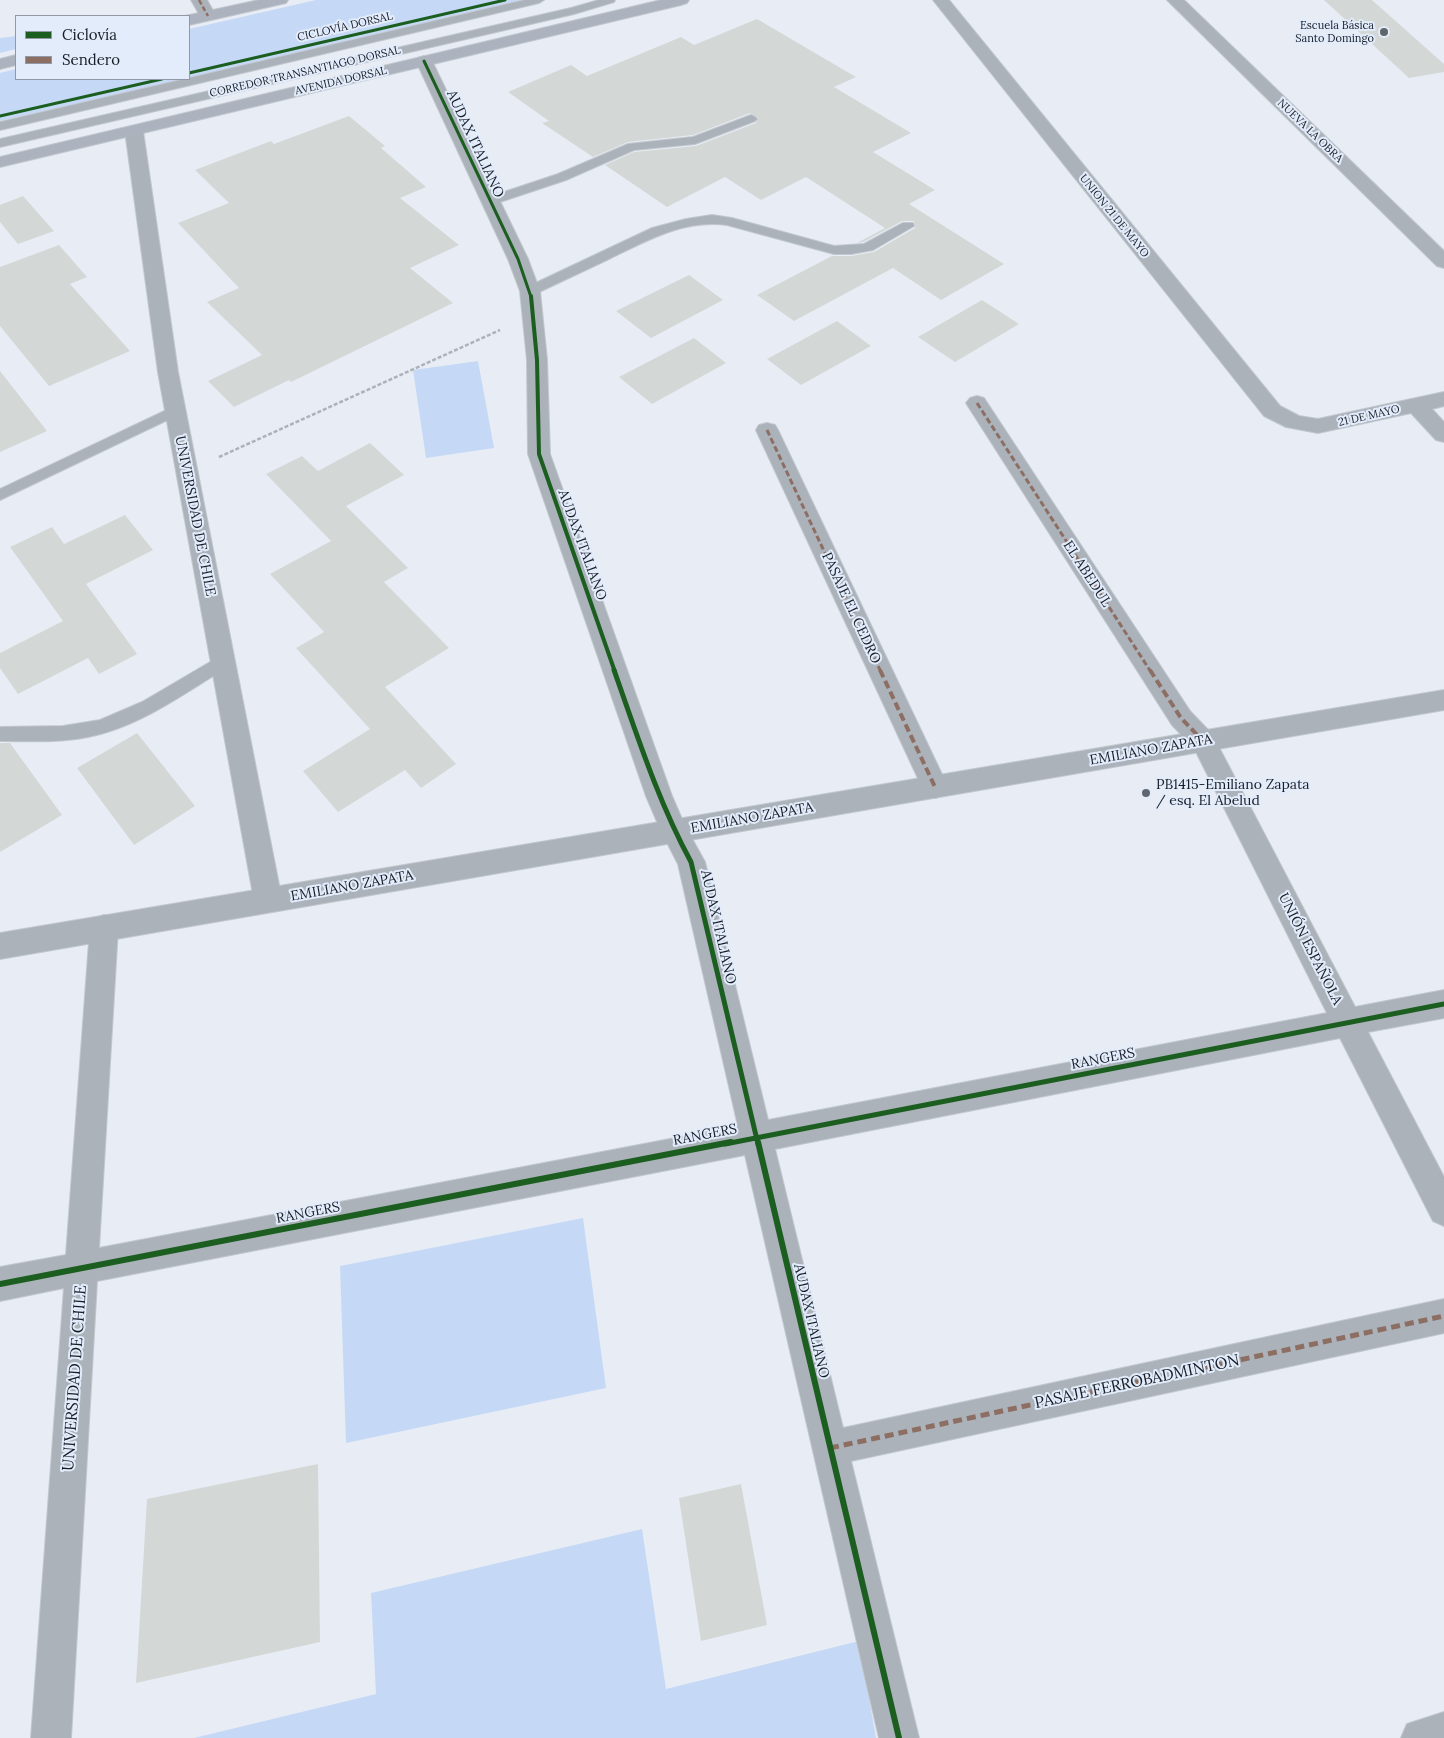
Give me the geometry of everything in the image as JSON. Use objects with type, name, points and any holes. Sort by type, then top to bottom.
[{"type":"main road","points":[[190,20],[280,0]]},
{"type":"main road","name":"AVENIDA DORSAL","points":[[0,162],[681,0]]},
{"type":"main road","points":[[0,64],[15,60]]},
{"type":"street","points":[[199,0],[208,16]]},
{"type":"street","name":"UNION 21 DE MAYO","points":[[942,0],[1265,403],[1282,418],[1294,422]]},
{"type":"street","name":"NUEVA LA OBRA","points":[[1175,0],[1444,262]]},
{"type":"street","name":"AUDAX ITALIANO","points":[[424,62],[518,259],[531,303],[537,360],[539,454],[659,796],[674,831],[691,862],[899,1738]]},
{"type":"street","name":"UNIVERSIDAD DE CHILE","points":[[134,131],[168,372],[268,900]]},
{"type":"street","name":"21 DE MAYO","points":[[1294,422],[1318,426],[1329,425],[1444,399]]},
{"type":"street","name":"EL ABEDUL","points":[[977,403],[1180,718],[1203,742]]},
{"type":"street","points":[[1416,405],[1444,435]]},
{"type":"street","name":"PASAJE EL CEDRO","points":[[767,430],[935,787]]},
{"type":"street","name":"EMILIANO ZAPATA","points":[[0,946],[1444,700]]},
{"type":"street","name":"UNIÓN ESPAÑOLA","points":[[1203,742],[1444,1210]]},
{"type":"street","name":"UNIVERSIDAD DE CHILE","points":[[51,1738],[104,928]]},
{"type":"street","name":"RANGERS","points":[[0,1284],[1444,1004]]},
{"type":"street","name":"PASAJE FERROBADMINTON","points":[[830,1448],[1444,1316]]},
{"type":"street","points":[[1421,1738],[1444,1732]]},
{"type":"lane","name":"CORREDOR TRANSANTIAGO DORSAL","points":[[0,126],[539,0]]},
{"type":"lane","name":"CORREDOR TRANSANTIAGO DORSAL","points":[[0,143],[574,11],[610,0]]},
{"type":"lane","points":[[490,200],[562,177],[632,147],[694,140],[751,119]]},
{"type":"lane","points":[[531,303],[657,230],[686,223],[712,219],[728,221],[834,250],[868,247],[908,226]]},
{"type":"lane","points":[[0,495],[175,411]]},
{"type":"lane","points":[[0,734],[77,731],[99,727],[132,715],[222,662]]},
{"type":"path","points":[[186,471],[531,303]]},
{"type":"shaded area","points":[[316,0],[528,0],[190,79],[190,29]]},
{"type":"shaded area","points":[[15,36],[15,49],[0,53],[0,38]]},
{"type":"shaded area","points":[[15,69],[15,80],[186,80],[0,121],[0,73]]},
{"type":"shaded area","points":[[478,361],[494,448],[426,458],[413,370]]},
{"type":"shaded area","points":[[583,1218],[606,1388],[346,1443],[340,1266]]},
{"type":"shaded area","points":[[642,1529],[666,1689],[859,1641],[876,1738],[194,1738],[376,1694],[371,1593]]},
{"type":"building","name":"Escuela Básica Santo Domingo","points":[[1324,0],[1372,0],[1444,64],[1444,72],[1409,78]]},
{"type":"building","points":[[757,19],[856,77],[834,87],[911,133],[873,152],[935,190],[909,204],[1004,264],[941,300],[893,268],[794,321],[757,295],[832,256],[851,256],[874,252],[915,228],[914,221],[902,221],[863,242],[857,243],[885,228],[806,177],[761,200],[725,177],[667,207],[605,165],[634,152],[696,146],[756,123],[758,118],[750,113],[693,135],[628,142],[593,157],[542,123],[549,121],[508,92],[571,65],[587,76],[681,37],[694,45]]},
{"type":"building","points":[[349,116],[385,146],[381,148],[426,187],[400,198],[459,245],[410,268],[453,303],[291,382],[289,380],[234,407],[208,381],[262,355],[207,302],[239,288],[178,223],[229,203],[195,170],[271,141],[274,144]]},
{"type":"building","points":[[23,196],[54,231],[18,244],[0,222],[0,205]]},
{"type":"building","points":[[59,245],[87,277],[70,284],[130,351],[49,386],[0,326],[0,267]]},
{"type":"building","points":[[689,275],[723,300],[651,338],[616,311]]},
{"type":"building","points":[[982,300],[1019,324],[955,362],[918,337]]},
{"type":"building","points":[[837,321],[871,346],[801,385],[767,359]]},
{"type":"building","points":[[694,338],[726,363],[652,404],[619,377]]},
{"type":"building","points":[[0,371],[47,431],[0,452]]},
{"type":"building","points":[[370,443],[404,475],[346,506],[408,568],[384,582],[449,648],[385,687],[456,764],[421,788],[405,770],[338,812],[303,771],[370,729],[296,648],[324,632],[270,574],[331,541],[266,474],[302,456],[318,471]]},
{"type":"building","points":[[125,515],[153,550],[86,584],[137,654],[99,674],[88,658],[18,694],[0,668],[0,653],[63,621],[10,547],[52,527],[64,544]]},
{"type":"building","points":[[137,733],[195,806],[134,845],[77,768]]},
{"type":"building","points":[[0,743],[10,743],[62,815],[0,852]]},
{"type":"building","points":[[318,1464],[320,1642],[136,1683],[147,1499]]},
{"type":"building","points":[[741,1484],[767,1625],[701,1641],[679,1498]]},
{"type":"marked path","points":[[199,0],[208,16]]},
{"type":"marked path","points":[[977,403],[1181,718],[1203,741]]},
{"type":"marked path","points":[[767,430],[935,787]]},
{"type":"marked path","points":[[830,1448],[1444,1316]]},
{"type":"cycle path","name":"CICLOVÍA DORSAL","points":[[190,73],[505,0]]},
{"type":"cycle path","points":[[424,61],[518,259],[530,291],[537,360],[539,454],[659,796],[674,831],[691,862],[899,1738]]},
{"type":"cycle path","points":[[0,116],[158,80]]},
{"type":"cycle path","points":[[0,1284],[1444,1004]]},
{"type":"place","name":"Escuela Básica Santo Domingo","points":[[1384,32]]},
{"type":"place","name":"PB1415-Emiliano Zapata / esq. El Abelud","points":[[1146,793]]}]
